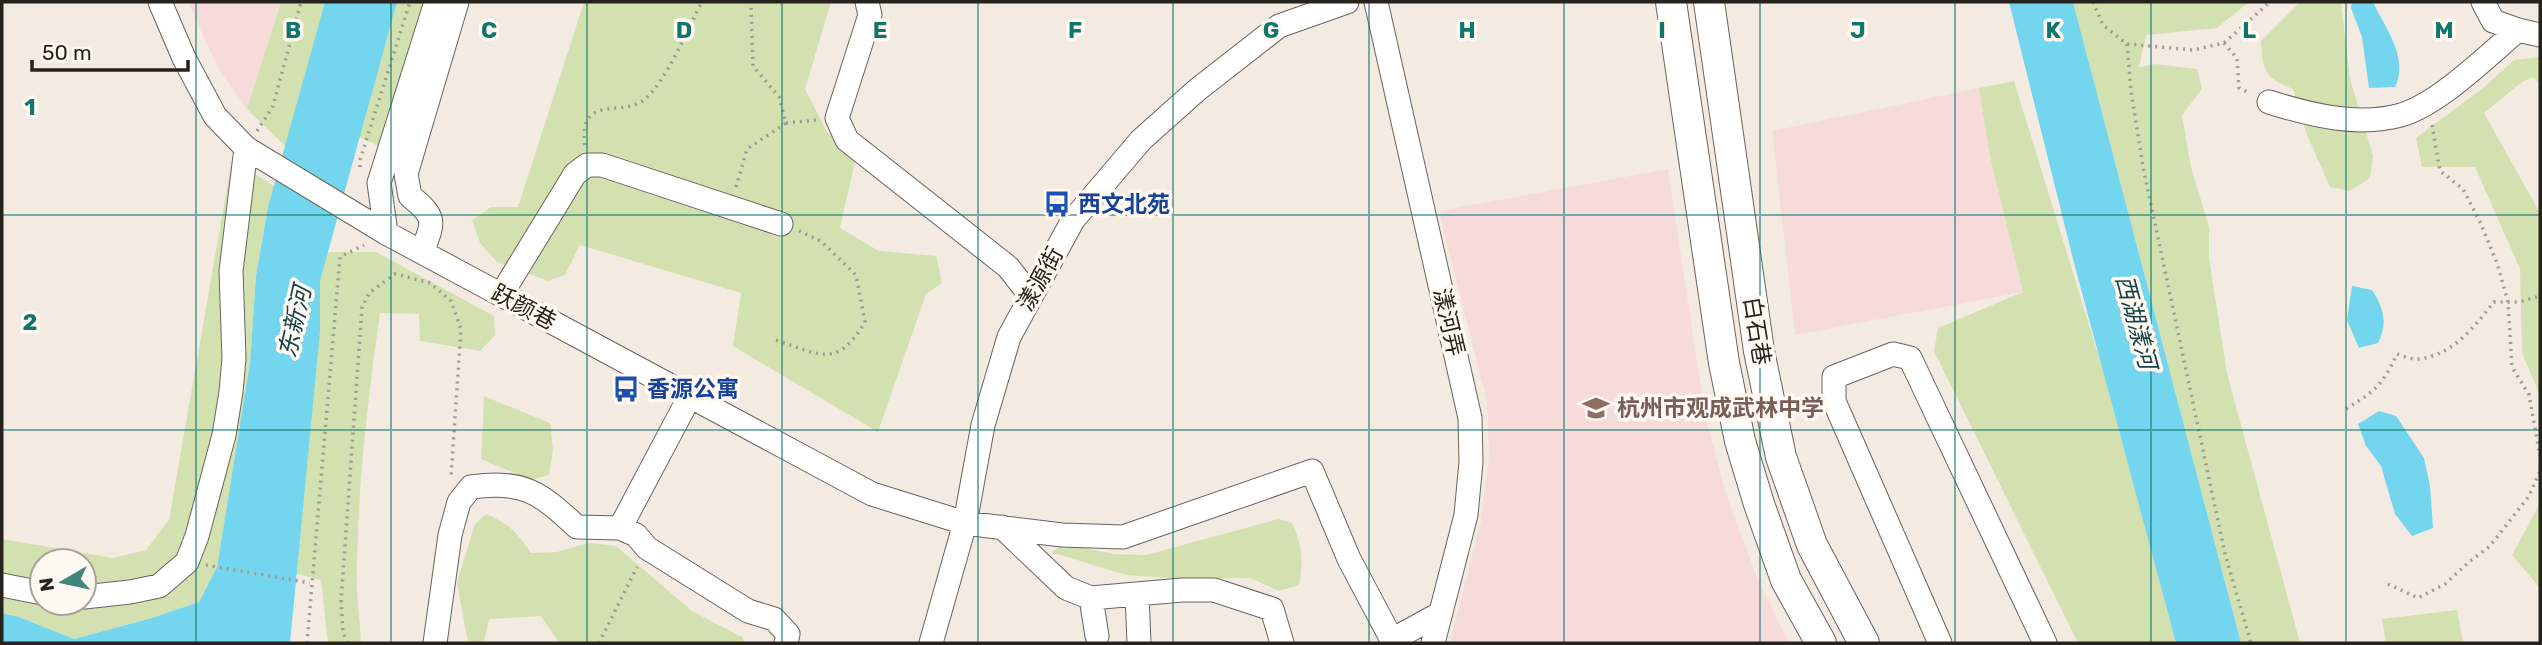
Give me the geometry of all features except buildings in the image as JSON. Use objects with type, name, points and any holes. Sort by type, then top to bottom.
[{"type":"main road","name":"白石巷","points":[[1671,2],[1722,349],[1740,441],[1786,580],[1821,643]]},
{"type":"main road","name":"白石巷","points":[[1709,2],[1759,351],[1781,457],[1812,545],[1864,643]]},
{"type":"street","name":"跃颜巷","points":[[160,2],[184,58],[215,116],[246,148],[386,233],[872,494],[965,523],[1062,535],[1123,537],[1312,471],[1349,559],[1391,642]]},
{"type":"street","points":[[386,233],[379,183],[436,2]]},
{"type":"street","points":[[422,252],[432,226],[428,211],[410,196],[406,174],[457,2]]},
{"type":"street","points":[[867,2],[870,15],[837,118],[847,140],[1008,267],[1030,295]]},
{"type":"street","name":"漾源街","points":[[931,643],[965,523],[983,425],[1009,337],[1073,220],[1141,140],[1197,90],[1279,26],[1347,2]]},
{"type":"street","name":"漾河弄","points":[[1376,2],[1470,418],[1471,462],[1466,515],[1433,643]]},
{"type":"street","points":[[2483,2],[2493,21],[2529,32]]},
{"type":"street","points":[[2269,102],[2332,118],[2372,120],[2402,115],[2435,98],[2529,32]]},
{"type":"street","points":[[98,596],[159,586],[187,562],[197,536],[224,435],[231,392],[234,358],[231,271],[246,148]]},
{"type":"street","points":[[501,295],[575,174],[587,165],[602,164],[781,224]]},
{"type":"street","points":[[1940,643],[1834,401],[1834,377],[1893,354],[1910,358],[2045,643]]},
{"type":"street","points":[[620,528],[690,396]]},
{"type":"street","points":[[435,643],[450,535],[459,502],[471,487],[495,484],[522,487],[546,498],[577,527],[620,528],[636,535],[647,548],[748,611],[774,619],[788,634],[786,643]]},
{"type":"street","points":[[1003,527],[1066,588],[1091,598],[1214,590],[1272,609],[1282,643]]},
{"type":"street","points":[[2,585],[28,590]]},
{"type":"street","points":[[1137,594],[1139,643]]},
{"type":"street","points":[[1091,598],[1097,636]]},
{"type":"street","points":[[1391,642],[1441,613]]},
{"type":"path","points":[[246,148],[273,106],[301,2]]},
{"type":"path","points":[[587,165],[583,131],[590,117],[605,109],[642,102],[658,85],[702,2]]},
{"type":"path","points":[[751,2],[753,66],[779,97],[786,123]]},
{"type":"path","points":[[2093,2],[2103,25],[2127,44],[2193,50],[2224,43],[2270,2]]},
{"type":"path","points":[[2224,43],[2237,58],[2239,88],[2269,102]]},
{"type":"path","points":[[2127,44],[2131,91],[2143,166],[2225,554],[2251,643]]},
{"type":"path","points":[[2435,98],[2432,129],[2440,171],[2463,190],[2497,263],[2508,302],[2512,367],[2529,395],[2540,456]]},
{"type":"path","points":[[730,206],[747,149],[786,123],[837,118]]},
{"type":"path","points":[[776,340],[816,354],[833,354],[852,344],[865,322],[856,275],[821,241],[781,224]]},
{"type":"path","points":[[307,643],[310,583],[334,351],[340,257],[386,233]]},
{"type":"path","points":[[348,643],[343,633],[341,602],[362,307],[369,293],[395,274],[430,283],[451,301],[461,329],[451,478],[459,502]]},
{"type":"path","points":[[2346,409],[2378,388],[2397,354],[2417,359],[2447,349],[2469,334],[2494,302],[2540,296]]},
{"type":"path","points":[[2388,584],[2418,598],[2445,584],[2490,547],[2529,496],[2540,471]]},
{"type":"path","points":[[599,643],[647,548]]},
{"type":"path","points":[[187,562],[310,583]]},
{"type":"shaded area","points":[[188,2],[281,2],[247,109],[218,68]]},
{"type":"shaded area","points":[[1979,88],[1990,157],[2023,292],[1795,335],[1772,131]]},
{"type":"shaded area","name":"杭州市观成武林中学","points":[[1668,169],[1705,415],[1726,494],[1756,575],[1789,643],[1450,643],[1481,521],[1489,456],[1487,401],[1439,211]]},
{"type":"green space","points":[[281,2],[325,2],[286,147],[247,109]]},
{"type":"green space","points":[[389,2],[429,2],[379,146],[352,134]]},
{"type":"green space","points":[[584,2],[831,2],[805,89],[827,132],[856,157],[840,228],[879,251],[936,256],[942,283],[926,294],[878,432],[733,346],[741,293],[580,245],[565,275],[548,281],[497,262],[480,243],[472,220],[491,207],[518,207]]},
{"type":"green space","points":[[2073,2],[2249,2],[2217,28],[2146,35],[2139,67],[2155,64],[2197,69],[2202,89],[2182,115],[2191,167],[2209,227],[2209,258],[2227,373],[2300,643],[2241,643]]},
{"type":"green space","points":[[2300,2],[2341,2],[2350,79],[2373,156],[2370,178],[2350,191],[2330,187],[2307,135],[2293,89],[2271,77],[2262,59],[2261,41]]},
{"type":"green space","points":[[2540,57],[2540,85],[2533,77],[2522,82],[2484,113],[2540,213],[2540,395],[2522,353],[2520,269],[2475,167],[2422,167],[2416,138],[2482,89],[2514,60]]},
{"type":"green space","points":[[2014,81],[2105,377],[2176,643],[2078,643],[1934,351],[1938,328],[2023,292],[1990,157],[1979,88]]},
{"type":"green space","points":[[232,159],[274,186],[256,276],[250,363],[217,567],[199,602],[74,639],[2,613],[2,539],[49,547],[28,547],[28,617],[98,617],[98,555],[113,558],[146,550],[169,520]]},
{"type":"green space","points":[[316,252],[376,252],[494,316],[495,335],[480,351],[420,341],[419,314],[380,313],[359,505],[357,578],[361,643],[328,643],[321,580],[285,571]]},
{"type":"green space","points":[[484,396],[550,423],[553,450],[549,475],[531,480],[481,459]]},
{"type":"green space","points":[[2540,503],[2540,588],[2512,555]]},
{"type":"green space","points":[[486,514],[512,529],[531,553],[557,552],[588,543],[616,546],[692,611],[742,637],[745,643],[559,643],[541,616],[489,619],[484,643],[468,643],[457,582],[475,524]]},
{"type":"green space","points":[[1278,519],[1292,523],[1302,561],[1299,585],[1279,591],[1250,578],[1183,579],[1126,575],[1051,552],[1065,544],[1114,554],[1146,555]]},
{"type":"green space","points":[[2457,610],[2463,643],[2386,643],[2382,619]]},
{"type":"water","name":"东新河","points":[[325,2],[397,2],[320,281],[320,331],[290,643],[2,643],[2,613],[74,639],[199,602],[217,567],[250,363],[256,276],[268,207]]},
{"type":"water","name":"西湖漾河","points":[[2009,2],[2073,2],[2241,643],[2176,643],[2074,263]]},
{"type":"water","points":[[2352,2],[2373,2],[2389,33],[2398,54],[2399,76],[2395,87],[2369,88],[2362,37],[2351,8]]},
{"type":"water","points":[[2352,286],[2372,290],[2379,303],[2384,323],[2378,343],[2359,348],[2347,320]]},
{"type":"water","points":[[2379,411],[2396,416],[2424,458],[2430,486],[2433,528],[2412,536],[2395,514],[2381,466],[2366,446],[2358,424]]},
{"type":"place","name":"西文北苑","points":[[1057,204]]},
{"type":"place","name":"香源公寓","points":[[626,389]]},
{"type":"place","name":"杭州市观成武林中学","points":[[1596,408]]}]
